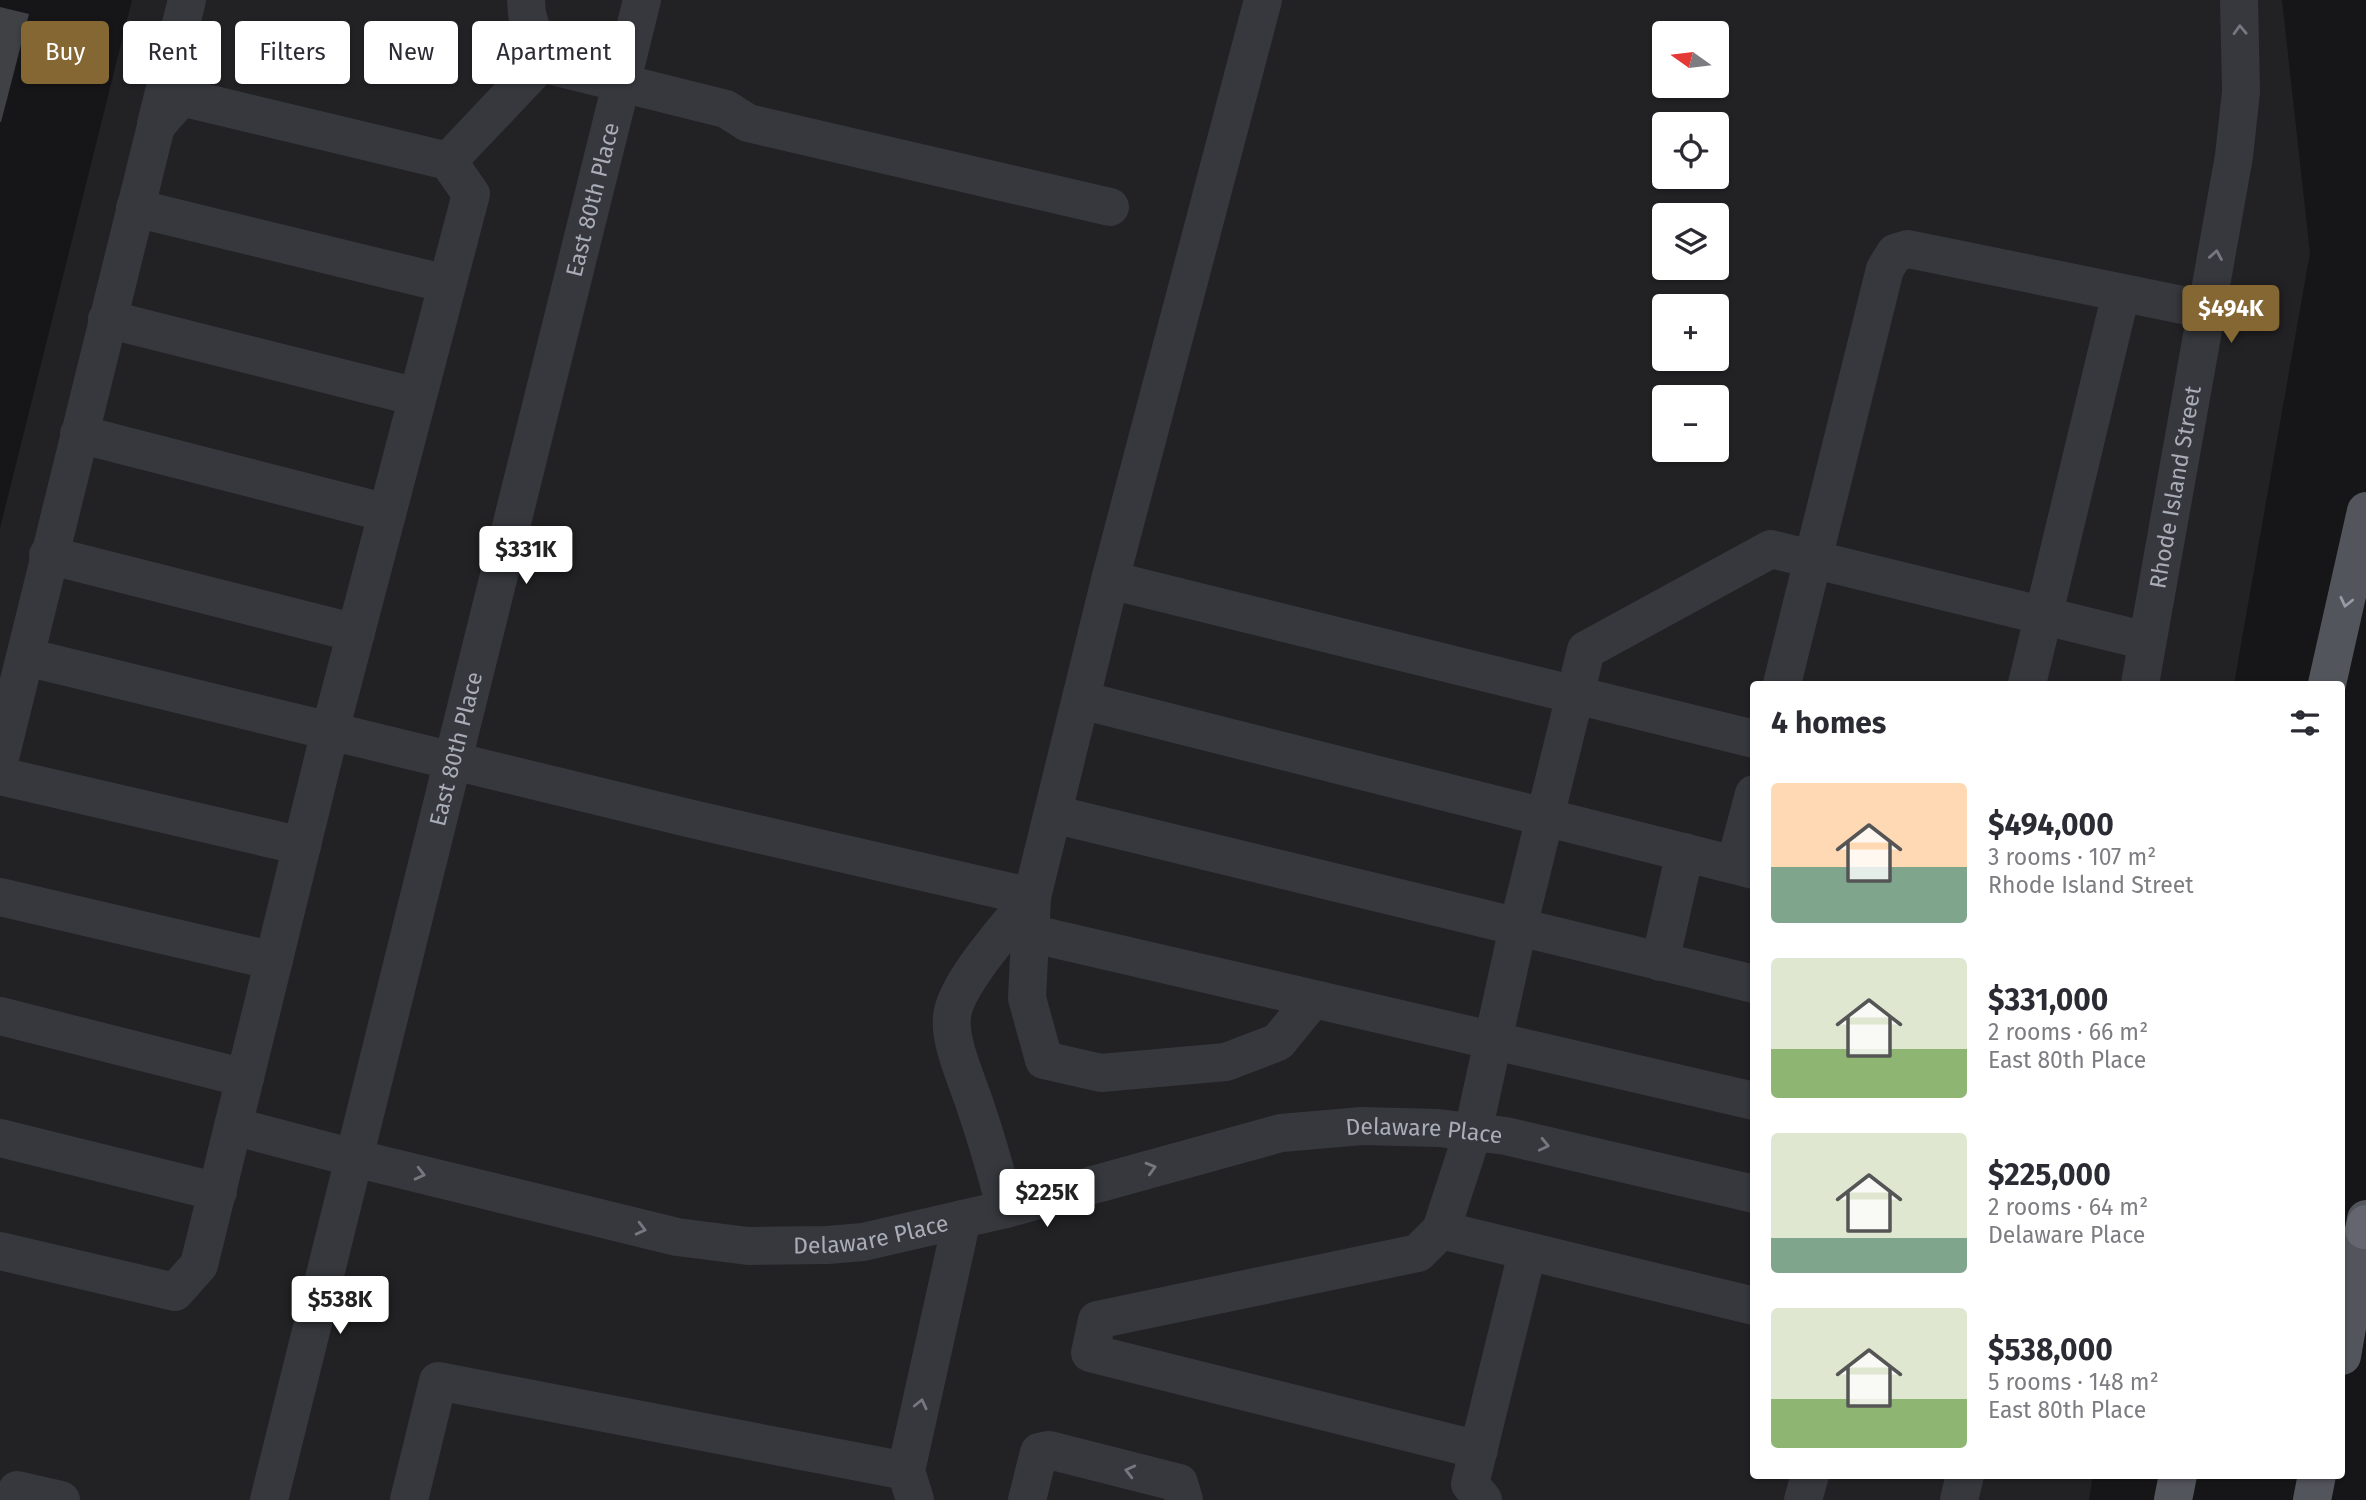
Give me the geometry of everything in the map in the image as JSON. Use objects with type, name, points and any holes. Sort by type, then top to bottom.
[{"type":"main road","points":[[2328,681],[2366,511]]},
{"type":"main road","points":[[2345,1339],[2365,1224]]},
{"type":"main road","points":[[2173,1500],[2177,1479]]},
{"type":"main road","points":[[2312,1500],[2316,1479]]},
{"type":"street","points":[[0,758],[187,0]]},
{"type":"street","points":[[526,0],[529,21]]},
{"type":"street","name":"East 80th Place","points":[[635,29],[642,0]]},
{"type":"street","points":[[1263,0],[1110,580],[1053,814],[1031,915],[1027,998],[1044,1060],[1101,1073],[1226,1062],[1278,1042],[1313,999]]},
{"type":"street","name":"Rhode Island Street","points":[[2140,681],[2234,156],[2241,92],[2239,0]]},
{"type":"street","points":[[448,161],[521,84]]},
{"type":"street","name":"East 80th Place","points":[[269,1500],[621,84]]},
{"type":"street","points":[[630,84],[726,108],[748,124],[1110,206]]},
{"type":"street","points":[[0,1251],[174,1292],[199,1265],[330,731],[471,194],[448,161],[181,97],[156,126]]},
{"type":"street","points":[[135,208],[447,284]]},
{"type":"street","points":[[1783,681],[1885,269],[1895,253],[1909,249],[2207,310]]},
{"type":"street","points":[[2027,681],[2120,293]]},
{"type":"street","points":[[107,319],[417,397]]},
{"type":"street","points":[[79,434],[387,513]]},
{"type":"street","points":[[1479,1450],[1090,1353],[1097,1320],[1418,1253],[1441,1230],[1472,1132],[1518,927],[1586,650],[1771,549],[2147,640]]},
{"type":"street","points":[[48,555],[356,633]]},
{"type":"street","points":[[1110,580],[1750,738]]},
{"type":"street","points":[[26,657],[451,762],[1031,915],[1313,999],[1750,1100]]},
{"type":"street","points":[[1081,700],[1744,868],[1750,824]]},
{"type":"street","points":[[0,776],[302,846]]},
{"type":"street","points":[[1053,814],[1750,983]]},
{"type":"street","points":[[1660,962],[1685,852]]},
{"type":"street","points":[[0,897],[274,961]]},
{"type":"street","points":[[1006,1209],[955,1044],[951,1017],[958,995],[990,950],[1031,915]]},
{"type":"street","points":[[0,1016],[245,1078]]},
{"type":"street","name":"Delaware Place","points":[[233,1126],[666,1235],[748,1246],[863,1242],[1006,1209],[1281,1133],[1388,1126],[1506,1136],[1750,1193]]},
{"type":"street","points":[[0,1138],[218,1192]]},
{"type":"street","points":[[409,1500],[438,1381],[910,1485],[962,1219]]},
{"type":"street","points":[[1441,1230],[1750,1305]]},
{"type":"street","points":[[1483,1500],[1470,1484],[1527,1253]]},
{"type":"street","points":[[1027,1500],[1039,1452],[1049,1450],[1180,1483],[1184,1500]]},
{"type":"street","points":[[1803,1500],[1809,1479]]},
{"type":"street","points":[[1959,1500],[1964,1479]]},
{"type":"street","points":[[14,1500],[17,1490],[61,1500]]},
{"type":"shaded area","points":[[132,0],[2282,0],[2310,253],[2235,681],[1750,681],[1750,1479],[2092,1479],[2089,1500],[0,1500],[0,528],[123,36],[123,84],[221,84],[221,21],[127,21]]},
{"type":"building","points":[[0,7],[29,14],[27,21],[21,21],[21,45],[0,122]]}]
